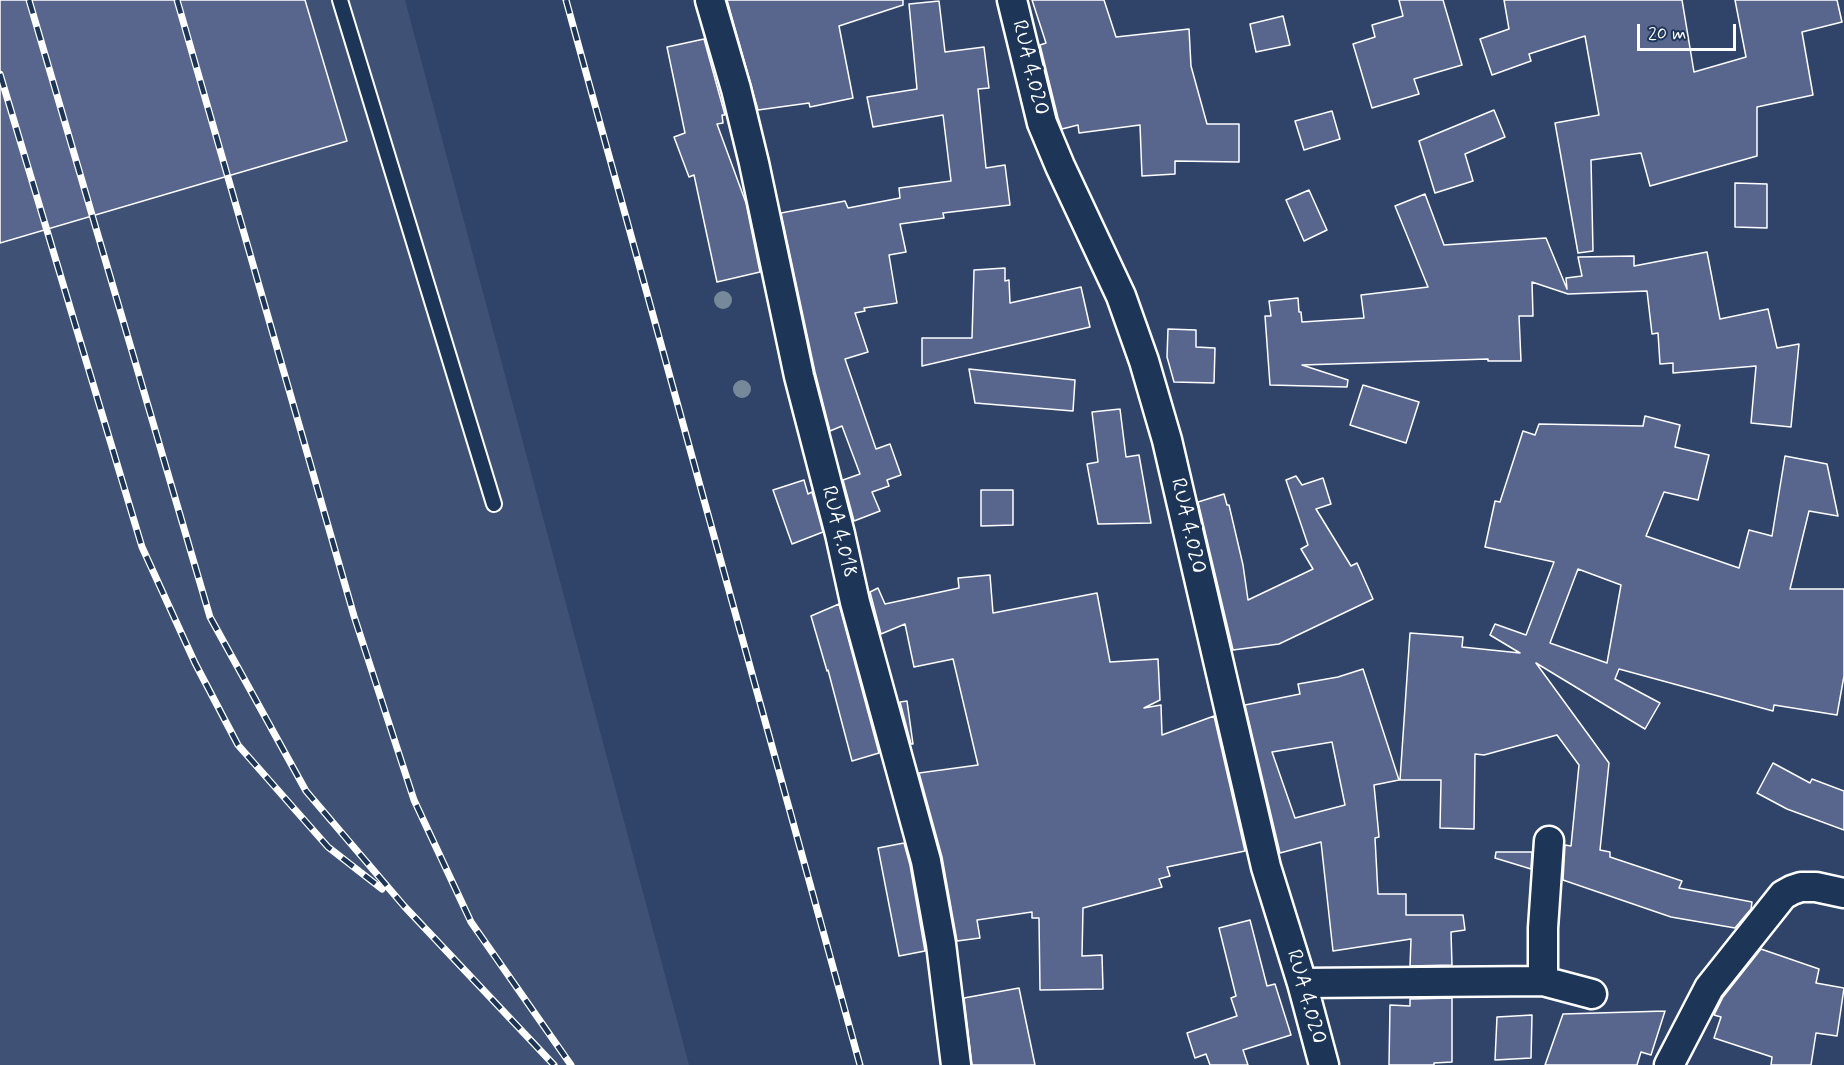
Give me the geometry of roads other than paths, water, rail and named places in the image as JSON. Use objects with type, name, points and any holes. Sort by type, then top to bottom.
[{"type":"street","name":"RUA 4.018","points":[[710,0],[736,89],[754,163],[799,376],[855,602],[926,861],[941,944],[956,1065]]},
{"type":"street","name":"RUA 4.020","points":[[1012,0],[1042,123],[1121,296],[1144,361],[1167,440],[1266,867],[1302,983],[1324,1065]]},
{"type":"street","points":[[1543,981],[1543,928],[1549,841]]},
{"type":"street","points":[[1668,1065],[1709,988],[1783,895],[1802,887],[1816,887],[1844,893]]},
{"type":"street","points":[[1302,983],[1543,981],[1592,994]]},
{"type":"lane","points":[[340,0],[494,504]]},
{"type":"railway","points":[[29,0],[210,617],[306,791],[404,906],[554,1065]]},
{"type":"railway","points":[[177,0],[354,616],[414,800],[471,922],[571,1065]]},
{"type":"railway","points":[[566,0],[860,1065]]},
{"type":"railway","points":[[0,74],[142,547],[195,663],[238,745],[328,847],[382,889]]}]
